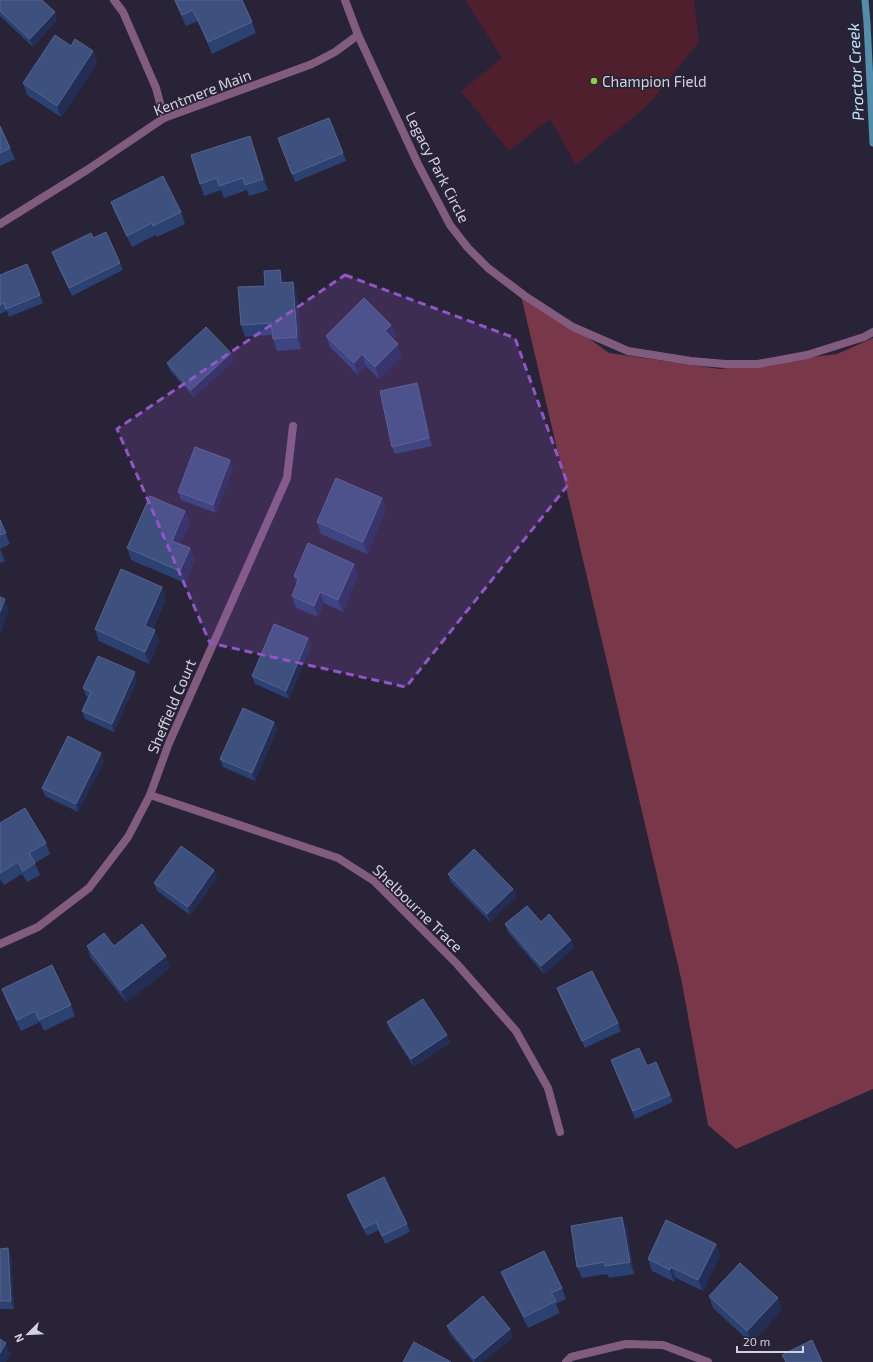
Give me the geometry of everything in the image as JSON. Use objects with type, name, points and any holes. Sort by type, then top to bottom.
[{"type":"street","points":[[114,0],[123,12],[156,88],[164,118]]},
{"type":"street","name":"Legacy Park Circle","points":[[345,0],[358,34],[418,164],[450,225],[468,248],[488,268],[524,296],[572,327],[628,351],[691,361],[725,364],[758,364],[807,355],[864,337],[873,332]]},
{"type":"street","name":"Kentmere Main","points":[[0,224],[87,170],[164,118],[312,64],[335,52],[358,34]]},
{"type":"street","name":"Sheffield Court","points":[[0,944],[38,927],[89,888],[128,837],[150,795],[169,743],[287,478],[293,426]]},
{"type":"street","name":"Shelbourne Trace","points":[[150,795],[338,858],[374,881],[457,964],[516,1031],[548,1088],[560,1132]]},
{"type":"street","points":[[566,1362],[571,1357],[626,1344],[663,1346],[708,1362]]},
{"type":"highlighted area","points":[[345,275],[515,338],[568,485],[406,687],[210,643],[117,429]]},
{"type":"shaded area","name":"Champion Field","points":[[465,0],[694,0],[699,42],[648,105],[576,165],[550,119],[509,151],[461,91],[502,58]]},
{"type":"shaded area","points":[[519,287],[609,353],[720,369],[837,354],[873,338],[873,1089],[736,1149],[708,1125],[681,978]]},
{"type":"building","points":[[0,0],[42,0],[55,12],[30,39],[0,11]]},
{"type":"building","points":[[175,0],[242,0],[252,22],[208,42],[193,10],[182,15]]},
{"type":"building","points":[[55,35],[71,46],[75,39],[93,51],[57,106],[23,83]]},
{"type":"building","points":[[329,118],[343,153],[292,174],[278,138]]},
{"type":"building","points":[[0,126],[10,148],[0,153]]},
{"type":"building","points":[[250,136],[263,179],[245,185],[243,178],[219,186],[217,178],[200,184],[191,155]]},
{"type":"building","points":[[163,176],[181,212],[153,226],[152,223],[127,236],[111,202]]},
{"type":"building","points":[[106,232],[120,263],[69,288],[52,252],[91,233],[93,238]]},
{"type":"building","points":[[27,264],[40,295],[6,309],[4,303],[0,305],[0,275]]},
{"type":"building","points":[[280,270],[281,283],[293,282],[297,337],[273,339],[271,323],[241,325],[238,287],[265,286],[264,271]]},
{"type":"building","points":[[364,298],[391,325],[385,331],[398,344],[375,367],[362,354],[354,363],[326,336]]},
{"type":"building","points":[[206,327],[231,353],[191,390],[167,363]]},
{"type":"building","points":[[417,383],[429,438],[392,447],[380,391]]},
{"type":"building","points":[[195,447],[230,460],[213,505],[178,492]]},
{"type":"building","points":[[336,478],[382,498],[363,542],[317,522]]},
{"type":"building","points":[[150,496],[185,511],[172,541],[190,548],[180,571],[127,548]]},
{"type":"building","points":[[0,520],[6,533],[0,535]]},
{"type":"building","points":[[308,543],[354,564],[338,600],[320,592],[314,606],[292,596],[299,578],[294,576]]},
{"type":"building","points":[[121,569],[162,587],[145,626],[155,630],[145,652],[95,629]]},
{"type":"building","points":[[0,597],[5,599],[0,612]]},
{"type":"building","points":[[274,624],[308,638],[286,691],[252,676]]},
{"type":"building","points":[[98,656],[135,672],[112,724],[82,711],[91,692],[83,688]]},
{"type":"building","points":[[243,708],[274,722],[252,773],[220,759]]},
{"type":"building","points":[[68,736],[101,753],[76,804],[42,788]]},
{"type":"building","points":[[25,808],[46,843],[29,853],[35,863],[23,871],[18,862],[0,873],[0,823]]},
{"type":"building","points":[[181,846],[214,870],[188,907],[154,883]]},
{"type":"building","points":[[474,849],[513,889],[487,914],[448,874]]},
{"type":"building","points":[[527,906],[541,922],[549,914],[571,940],[541,966],[505,924]]},
{"type":"building","points":[[142,924],[166,956],[121,991],[87,946],[104,933],[114,946]]},
{"type":"building","points":[[52,965],[71,1005],[39,1020],[35,1011],[17,1020],[2,989]]},
{"type":"building","points":[[592,971],[618,1023],[582,1041],[557,988]]},
{"type":"building","points":[[423,999],[447,1035],[411,1059],[387,1022]]},
{"type":"building","points":[[639,1048],[647,1066],[656,1062],[670,1095],[633,1111],[611,1060]]},
{"type":"building","points":[[384,1177],[407,1224],[382,1236],[376,1222],[364,1228],[347,1195]]},
{"type":"building","points":[[622,1217],[630,1262],[605,1266],[604,1262],[577,1267],[571,1226]]},
{"type":"building","points":[[666,1220],[716,1244],[698,1280],[671,1267],[670,1270],[648,1259]]},
{"type":"building","points":[[8,1248],[11,1301],[0,1301],[0,1249]]},
{"type":"building","points":[[544,1251],[562,1288],[551,1293],[556,1301],[524,1317],[501,1272]]},
{"type":"building","points":[[740,1263],[778,1298],[747,1331],[709,1296]]},
{"type":"building","points":[[483,1296],[510,1329],[474,1359],[447,1326]]},
{"type":"building","points":[[0,1339],[6,1343],[0,1353]]},
{"type":"building","points":[[812,1340],[822,1362],[786,1362],[782,1355]]},
{"type":"building","points":[[414,1342],[451,1362],[403,1362]]},
{"type":"waterway","name":"Proctor Creek","points":[[865,0],[873,143]]},
{"type":"place","name":"Champion Field","points":[[594,81]]}]
